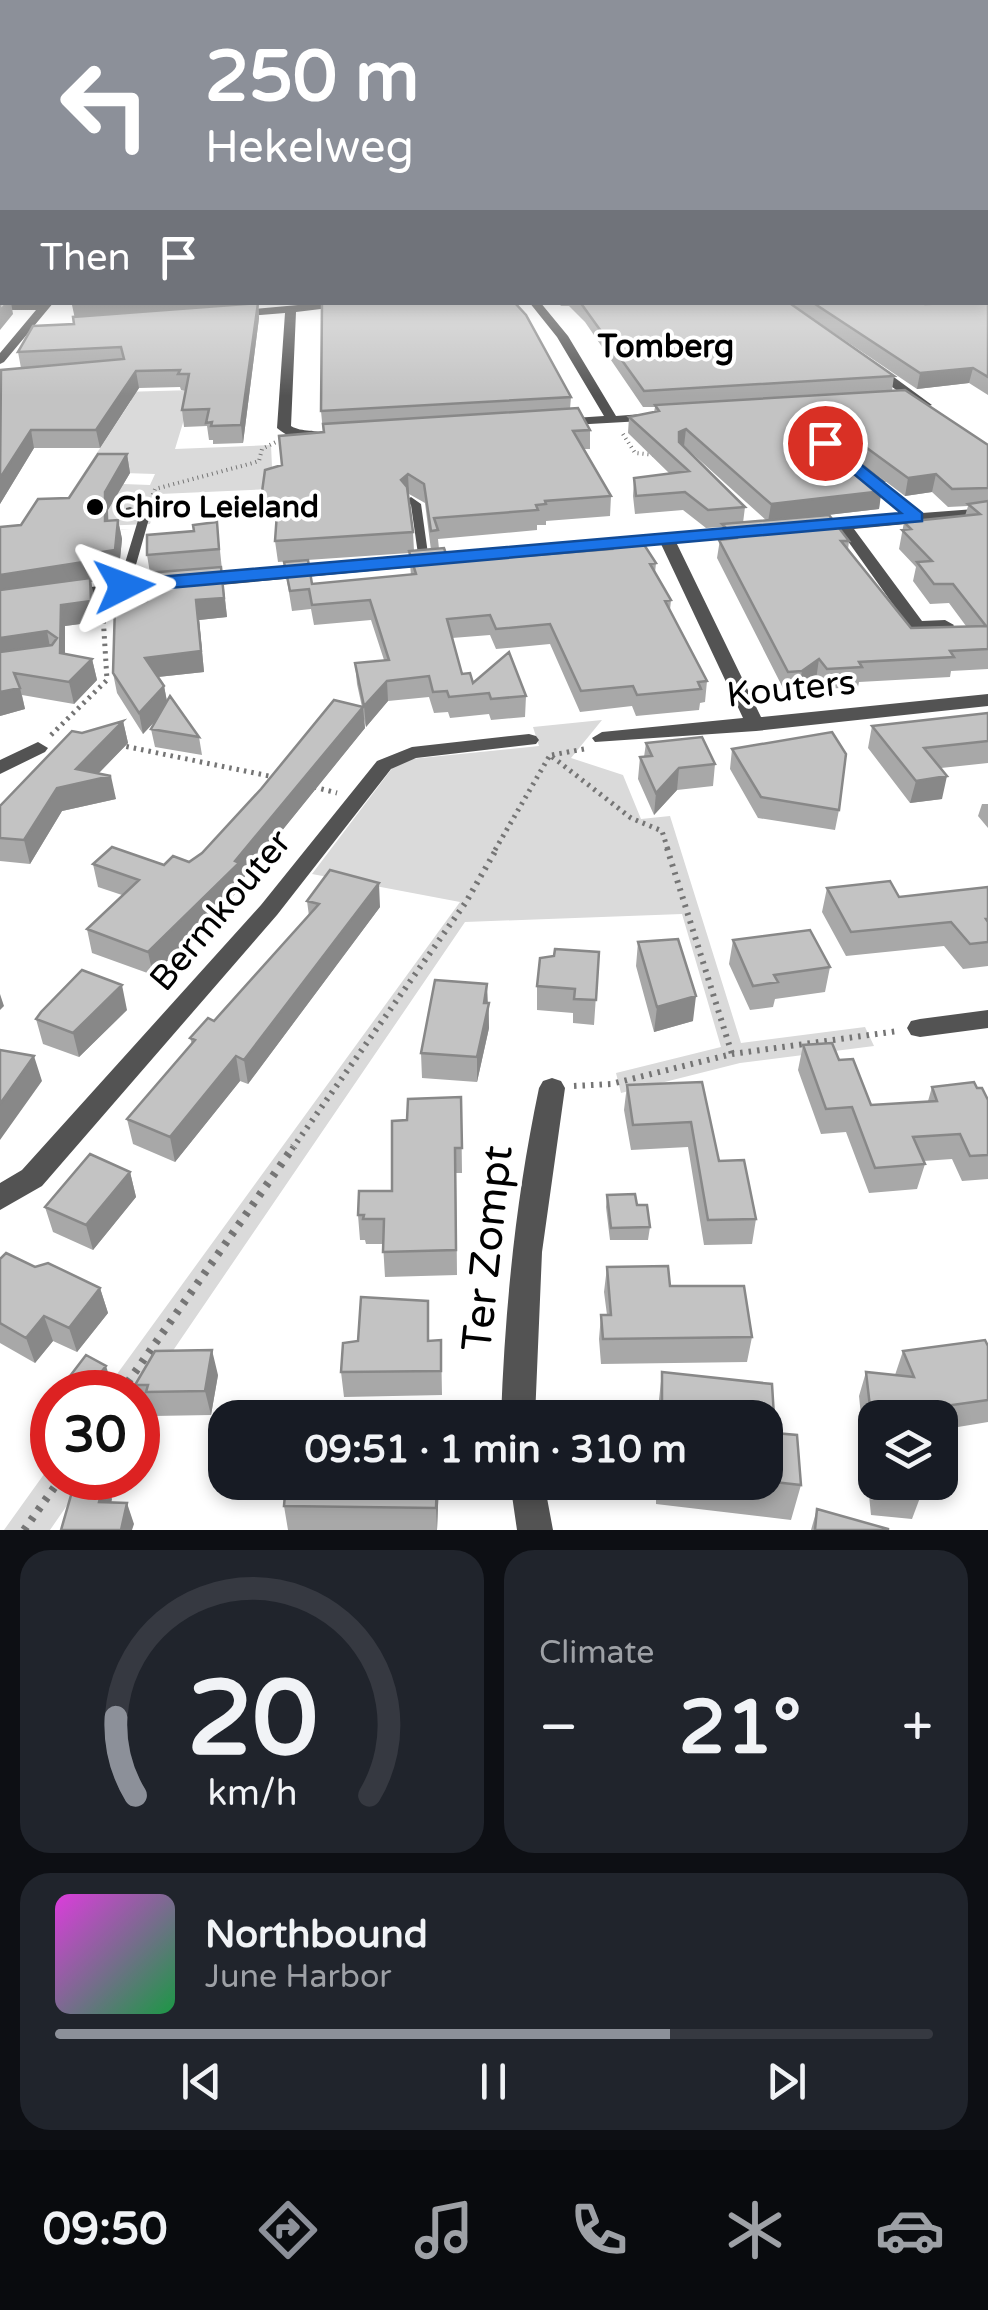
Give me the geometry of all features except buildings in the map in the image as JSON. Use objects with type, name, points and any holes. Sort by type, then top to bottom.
[{"type":"street","points":[[0,307],[47,305]]},
{"type":"street","points":[[0,360],[47,305]]},
{"type":"street","points":[[215,315],[338,305]]},
{"type":"street","points":[[536,305],[562,336],[612,419]]},
{"type":"street","points":[[291,309],[285,430],[302,436],[333,436]]},
{"type":"street","points":[[26,330],[45,328]]},
{"type":"street","points":[[857,357],[946,418]]},
{"type":"street","points":[[896,399],[915,398]]},
{"type":"street","points":[[538,424],[674,415]]},
{"type":"street","points":[[856,468],[916,517]]},
{"type":"street","points":[[794,528],[988,512]]},
{"type":"street","points":[[50,596],[762,530],[748,516]]},
{"type":"street","points":[[843,524],[921,632],[945,625]]},
{"type":"street","points":[[668,539],[756,724]]},
{"type":"street","name":"Kouters","points":[[602,738],[988,700]]},
{"type":"street","name":"Bermkouter","points":[[0,1198],[26,1183],[57,1150],[269,910],[381,768],[399,756],[529,740]]},
{"type":"street","points":[[0,768],[38,748]]},
{"type":"street","points":[[920,1028],[988,1019]]},
{"type":"street","name":"Ter Zompt","points":[[518,1400],[535,1171],[552,1088]]},
{"type":"street","points":[[530,1500],[535,1530]]},
{"type":"lane","points":[[411,500],[416,504],[424,560]]},
{"type":"lane","points":[[119,587],[145,515],[130,510]]},
{"type":"path","points":[[612,419],[635,454],[660,454]]},
{"type":"path","points":[[155,489],[182,485],[229,466],[249,466],[259,461],[260,452],[269,446]]},
{"type":"path","points":[[38,748],[107,680],[102,601],[119,587]]},
{"type":"path","points":[[550,755],[576,754],[602,738]]},
{"type":"path","points":[[529,740],[631,818],[662,832],[732,1054]]},
{"type":"path","points":[[111,744],[287,780]]},
{"type":"path","points":[[136,1370],[466,902],[550,755]]},
{"type":"path","points":[[305,784],[358,798]]},
{"type":"path","points":[[552,1088],[612,1084],[732,1054],[920,1028]]},
{"type":"path","points":[[24,1530],[45,1500]]},
{"type":"shaded area","points":[[193,390],[175,449],[271,445],[273,489],[160,494],[150,524],[99,526],[123,484],[150,485],[155,474],[93,472],[52,534],[132,529],[41,538],[131,401],[122,392]]},
{"type":"shaded area","points":[[602,720],[571,758],[623,775],[641,819],[670,816],[741,1043],[865,1027],[874,1046],[740,1063],[621,1093],[616,1073],[721,1047],[682,914],[465,922],[160,1370],[120,1370],[460,902],[312,874],[393,767],[411,759],[539,746],[533,727]]},
{"type":"shaded area","points":[[30,1494],[30,1500],[71,1500],[50,1530],[4,1530]]},
{"type":"place","name":"Chiro Leieland","points":[[95,507]]},
{"type":"district","name":"Tomberg","points":[[666,346]]},
{"type":"route","points":[[124,586],[916,517],[825,443]]}]
